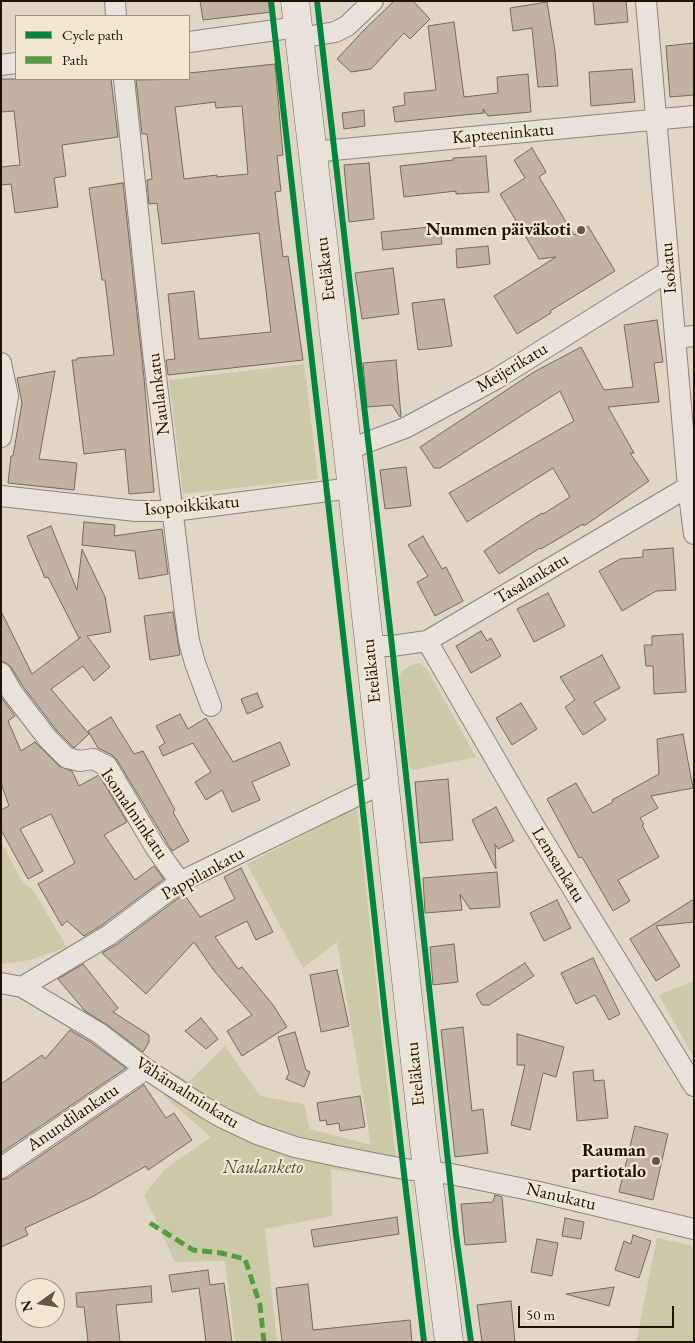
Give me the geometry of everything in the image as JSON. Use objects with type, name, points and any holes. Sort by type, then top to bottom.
[{"type":"main road","name":"Eteläkatu","points":[[298,22],[370,646],[427,1172],[449,1342]]},
{"type":"street","points":[[114,1],[116,15]]},
{"type":"street","points":[[190,42],[298,22],[335,32],[347,26],[373,1]]},
{"type":"street","name":"Isokatu","points":[[646,1],[669,271],[685,337],[688,487],[694,534]]},
{"type":"street","points":[[1,64],[15,63]]},
{"type":"street","name":"Naulankatu","points":[[124,80],[153,352],[189,641],[201,683],[211,706]]},
{"type":"street","name":"Kapteeninkatu","points":[[312,152],[694,116]]},
{"type":"street","name":"Meijerikatu","points":[[347,450],[405,428],[496,379],[669,271]]},
{"type":"street","points":[[1,363],[8,396],[1,437]]},
{"type":"street","name":"Tasalankatu","points":[[370,646],[392,646],[427,641],[688,487]]},
{"type":"street","name":"Isopoikkikatu","points":[[1,496],[136,511],[173,511],[352,488]]},
{"type":"street","name":"Lemsankatu","points":[[427,641],[533,824],[694,1086]]},
{"type":"street","name":"Isomalminkatu","points":[[1,673],[18,700],[48,739],[67,758],[80,761],[93,759],[107,766],[155,847],[180,882]]},
{"type":"street","name":"Pappilankatu","points":[[22,987],[108,934],[180,882],[385,782]]},
{"type":"street","points":[[1,983],[22,987]]},
{"type":"street","name":"Vähämalminkatu","points":[[22,987],[98,1033],[146,1069],[223,1118],[257,1134],[295,1147],[427,1172]]},
{"type":"street","name":"Anundilankatu","points":[[1,1168],[146,1069]]},
{"type":"street","name":"Nanukatu","points":[[427,1172],[451,1174],[539,1192],[694,1229]]},
{"type":"green space","points":[[304,364],[318,479],[183,494],[169,380]]},
{"type":"green space","points":[[420,663],[427,669],[476,757],[412,770],[409,767],[399,677],[402,671],[411,665]]},
{"type":"green space","name":"Naulanketo","points":[[357,807],[398,1179],[331,1169],[332,1216],[265,1229],[277,1342],[235,1342],[225,1261],[175,1262],[144,1195],[164,1170],[211,1137],[163,1095],[177,1074],[188,1082],[225,1046],[260,1096],[304,1104],[310,1129],[371,1145],[337,942],[303,968],[247,864]]},
{"type":"green space","points":[[1,842],[23,883],[33,890],[67,947],[30,960],[1,964]]},
{"type":"green space","points":[[694,981],[694,1058],[659,995]]},
{"type":"green space","points":[[657,1238],[694,1246],[694,1342],[636,1342]]},
{"type":"building","points":[[200,1],[271,1],[272,12],[203,20]]},
{"type":"building","points":[[394,1],[413,1],[430,19],[410,39],[404,33],[371,69],[351,72],[337,59]]},
{"type":"building","points":[[593,1],[626,1],[628,22],[595,25]]},
{"type":"building","points":[[547,2],[555,51],[558,86],[538,87],[532,28],[513,31],[510,8]]},
{"type":"building","points":[[454,22],[464,97],[498,93],[497,77],[528,74],[531,112],[488,116],[483,109],[484,113],[395,122],[393,107],[405,105],[404,93],[436,90],[428,26]]},
{"type":"building","points":[[694,43],[694,95],[670,97],[666,46]]},
{"type":"building","points":[[275,64],[283,155],[277,156],[281,191],[275,192],[283,257],[288,256],[303,360],[168,375],[166,360],[175,359],[168,294],[194,291],[199,339],[271,332],[259,233],[162,244],[157,203],[149,204],[147,180],[152,179],[147,134],[142,134],[136,80],[190,80],[190,73]],"holes":[[[215,102],[216,108],[242,106],[248,174],[184,179],[175,107]]]},
{"type":"building","points":[[632,69],[635,102],[591,106],[589,72]]},
{"type":"building","points":[[1,79],[111,80],[118,137],[62,145],[66,176],[54,178],[58,207],[15,213],[11,184],[1,185],[1,167],[20,165],[14,111],[1,112]]},
{"type":"building","points":[[364,110],[365,126],[344,129],[342,113]]},
{"type":"building","points":[[532,148],[546,172],[539,177],[574,235],[588,226],[615,271],[550,311],[551,313],[517,334],[494,296],[556,257],[539,259],[500,194],[525,178],[514,160]]},
{"type":"building","points":[[486,156],[489,192],[456,194],[456,191],[404,197],[400,166],[453,160],[453,158]]},
{"type":"building","points":[[369,163],[374,219],[349,222],[344,165]]},
{"type":"building","points":[[123,183],[154,492],[129,494],[125,449],[84,454],[72,360],[114,355],[105,280],[102,280],[89,188]]},
{"type":"building","points":[[440,226],[442,244],[383,250],[381,232]]},
{"type":"building","points":[[488,246],[490,264],[457,268],[456,249]]},
{"type":"building","points":[[393,268],[399,314],[362,319],[355,273]]},
{"type":"building","points":[[444,299],[452,346],[418,350],[412,303]]},
{"type":"building","points":[[657,320],[663,362],[654,363],[659,402],[608,407],[634,453],[630,453],[649,481],[584,526],[583,524],[540,548],[499,574],[484,551],[570,497],[553,468],[467,522],[449,493],[574,421],[560,391],[440,468],[434,468],[420,447],[534,372],[581,347],[604,390],[633,387],[624,325]]},
{"type":"building","points":[[396,360],[400,417],[392,405],[367,407],[363,363]]},
{"type":"building","points":[[55,371],[39,459],[77,463],[74,490],[8,483],[11,456],[13,456],[22,403],[17,378]]},
{"type":"building","points":[[406,467],[411,506],[385,509],[380,470]]},
{"type":"building","points":[[84,522],[115,525],[114,536],[162,529],[168,574],[139,579],[135,551],[82,545]]},
{"type":"building","points":[[51,526],[77,590],[82,549],[105,597],[111,632],[87,636],[110,667],[94,681],[83,666],[51,689],[89,734],[74,748],[57,731],[22,685],[11,667],[1,661],[1,611],[32,674],[81,637],[79,638],[48,577],[45,578],[27,536]]},
{"type":"building","points":[[423,536],[442,569],[446,567],[463,601],[435,616],[417,582],[428,576],[408,545]]},
{"type":"building","points":[[673,548],[676,590],[656,591],[622,611],[599,571],[620,559],[643,557],[643,550]]},
{"type":"building","points":[[548,593],[565,626],[534,642],[517,609]]},
{"type":"building","points":[[173,612],[180,655],[150,660],[144,616]]},
{"type":"building","points":[[481,631],[487,641],[491,638],[501,656],[471,673],[456,646]]},
{"type":"building","points":[[683,634],[686,692],[654,694],[653,666],[646,666],[644,645],[652,645],[652,636]]},
{"type":"building","points":[[602,655],[620,688],[594,702],[606,720],[583,735],[565,707],[575,700],[560,677]]},
{"type":"building","points":[[257,693],[263,707],[247,714],[241,699]]},
{"type":"building","points":[[1,697],[15,716],[8,721],[21,751],[35,742],[59,766],[72,771],[79,786],[99,775],[127,822],[104,835],[135,880],[154,866],[164,879],[84,936],[67,921],[62,926],[38,884],[75,863],[51,814],[20,829],[43,871],[28,879],[1,830],[1,810],[9,806],[1,783]]},
{"type":"building","points":[[521,703],[537,729],[512,745],[496,718]]},
{"type":"building","points":[[180,714],[188,729],[206,718],[233,762],[280,742],[290,765],[252,782],[260,800],[232,812],[222,790],[206,800],[195,782],[211,772],[193,743],[163,756],[159,747],[165,743],[156,726]]},
{"type":"building","points":[[111,717],[134,754],[143,751],[175,810],[173,812],[189,841],[172,851],[117,760],[112,755],[98,748],[88,731]]},
{"type":"building","points":[[683,734],[693,788],[651,796],[658,808],[640,818],[659,857],[618,880],[630,901],[613,911],[582,857],[579,858],[547,799],[576,783],[593,813],[613,802],[612,800],[659,774],[657,739]]},
{"type":"building","points":[[448,779],[453,840],[420,843],[415,782]]},
{"type":"building","points":[[496,807],[514,841],[498,849],[495,844],[496,869],[472,820]]},
{"type":"building","points":[[241,868],[273,932],[256,940],[247,921],[215,937],[238,969],[242,967],[273,1005],[287,1027],[242,1056],[227,1031],[252,1015],[215,972],[194,942],[146,994],[102,953],[116,945],[184,894],[200,917],[235,899],[224,877]]},
{"type":"building","points":[[497,872],[500,907],[470,909],[460,894],[462,910],[425,913],[423,878]]},
{"type":"building","points":[[694,899],[694,922],[656,926],[680,966],[656,981],[630,939]]},
{"type":"building","points":[[557,900],[571,928],[544,941],[530,913]]},
{"type":"building","points":[[454,944],[458,982],[433,985],[430,947]]},
{"type":"building","points":[[593,958],[620,1014],[609,1020],[595,995],[576,1004],[561,973]]},
{"type":"building","points":[[525,963],[534,976],[489,1005],[482,1005],[476,994]]},
{"type":"building","points":[[83,964],[118,1008],[113,1012],[149,1035],[149,1042],[143,1052],[106,1024],[85,1011],[58,979]]},
{"type":"building","points":[[337,970],[349,1026],[321,1032],[310,975]]},
{"type":"building","points":[[201,1018],[218,1039],[206,1049],[185,1031]]},
{"type":"building","points":[[463,1027],[472,1111],[483,1109],[488,1153],[455,1157],[441,1030]]},
{"type":"building","points":[[70,1030],[92,1043],[126,1068],[1,1153],[1,1084],[42,1055],[45,1059]]},
{"type":"building","points":[[295,1032],[306,1070],[310,1072],[304,1087],[286,1079],[289,1073],[278,1037]]},
{"type":"building","points":[[517,1034],[564,1047],[556,1077],[543,1073],[530,1130],[511,1125],[525,1065],[517,1065]]},
{"type":"building","points":[[593,1070],[594,1081],[604,1080],[608,1118],[577,1121],[573,1072]]},
{"type":"building","points":[[144,1085],[166,1118],[174,1113],[192,1140],[148,1170],[146,1166],[92,1197],[25,1228],[28,1235],[1,1247],[1,1180],[8,1178]]},
{"type":"building","points":[[360,1096],[365,1127],[340,1131],[339,1123],[327,1125],[326,1120],[320,1121],[317,1103]]},
{"type":"building","points":[[635,1126],[668,1134],[653,1200],[619,1192]]},
{"type":"building","points":[[495,1195],[502,1197],[506,1242],[465,1245],[461,1204],[493,1202]]},
{"type":"building","points":[[397,1217],[399,1234],[314,1247],[311,1230]]},
{"type":"building","points":[[565,1218],[584,1222],[581,1239],[562,1236]]},
{"type":"building","points":[[633,1235],[651,1241],[639,1278],[615,1270],[624,1241],[631,1244]]},
{"type":"building","points":[[537,1239],[558,1243],[552,1276],[531,1272]]},
{"type":"building","points":[[208,1270],[210,1285],[224,1283],[232,1342],[206,1342],[199,1288],[172,1292],[169,1275]]},
{"type":"building","points":[[308,1284],[313,1330],[410,1320],[412,1342],[282,1342],[276,1288]]},
{"type":"building","points":[[151,1286],[152,1302],[116,1305],[120,1342],[88,1342],[84,1307],[77,1307],[76,1293]]},
{"type":"building","points":[[614,1287],[609,1306],[566,1294]]},
{"type":"building","points":[[511,1301],[515,1342],[482,1342],[477,1305]]},
{"type":"marked path","points":[[150,1223],[193,1250],[221,1253],[245,1259],[260,1305],[264,1342]]},
{"type":"cycle path","points":[[271,1],[424,1342]]},
{"type":"cycle path","points":[[317,1],[392,646],[456,1235],[471,1342]]},
{"type":"place","name":"Nummen päiväkoti","points":[[581,230]]},
{"type":"place","name":"Rauman partiotalo","points":[[656,1161]]}]
